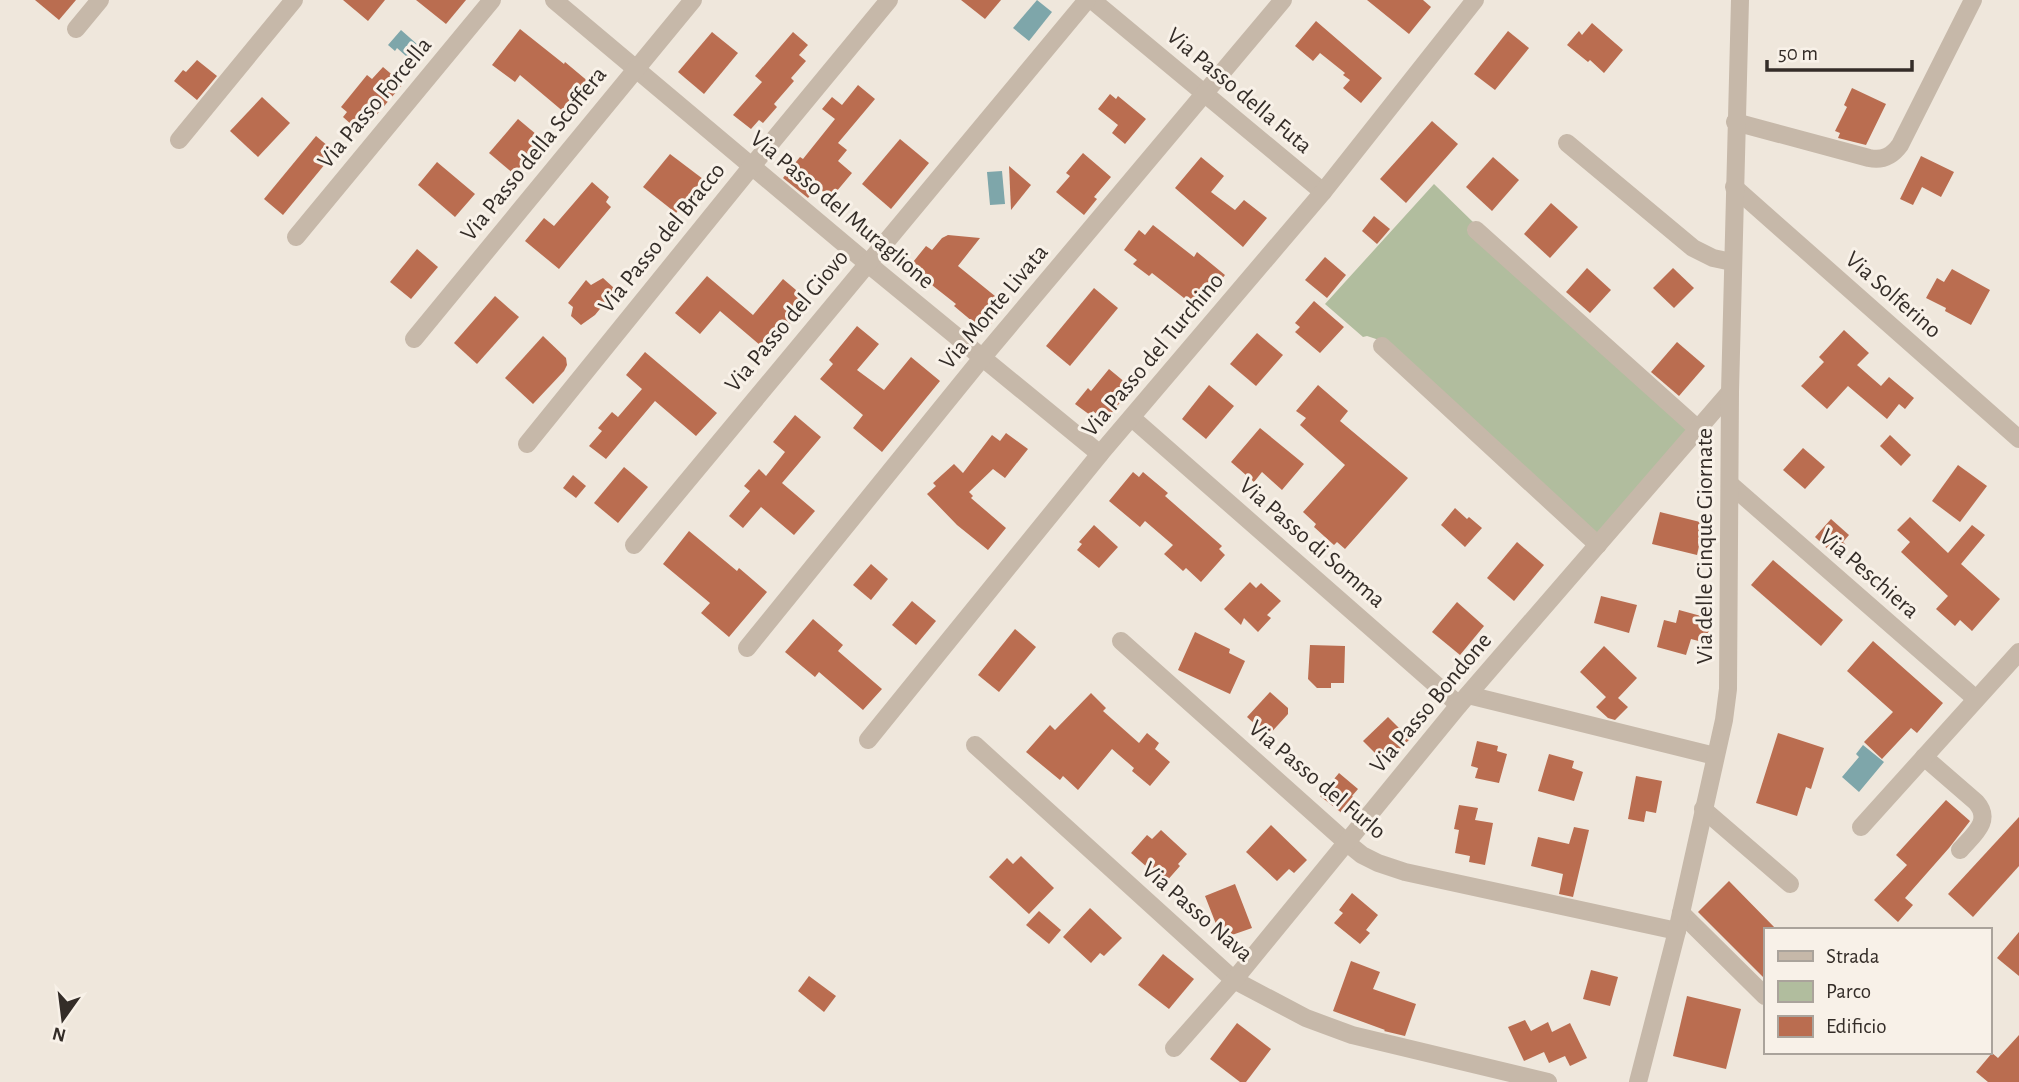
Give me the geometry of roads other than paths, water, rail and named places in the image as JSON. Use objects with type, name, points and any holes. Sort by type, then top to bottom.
[{"type":"street","points":[[76,29],[100,0]]},
{"type":"street","points":[[179,140],[294,0]]},
{"type":"street","name":"Via Passo Forcella","points":[[296,237],[492,0]]},
{"type":"street","name":"Via Passo del Muraglione","points":[[554,0],[867,263],[1100,454]]},
{"type":"street","name":"Via Passo della Scoffera","points":[[414,339],[692,0]]},
{"type":"street","name":"Via Passo del Bracco","points":[[527,444],[889,0]]},
{"type":"street","name":"Via Passo della Futa","points":[[1089,0],[1323,192]]},
{"type":"street","name":"Via Passo del Giovo","points":[[634,545],[1089,0]]},
{"type":"street","name":"Via Monte Livata","points":[[747,648],[982,358],[1283,0]]},
{"type":"street","name":"Via Passo del Turchino","points":[[868,740],[1100,454],[1323,192],[1475,0]]},
{"type":"street","name":"Via delle Cinque Giornate","points":[[1638,1082],[1679,922],[1728,689],[1732,262],[1740,0]]},
{"type":"street","points":[[1735,122],[1869,158],[1890,156],[1900,145],[1973,0]]},
{"type":"street","points":[[1567,143],[1693,248],[1713,258],[1732,262]]},
{"type":"street","name":"Via Solferino","points":[[1734,187],[2019,439]]},
{"type":"street","points":[[1476,230],[1698,429]]},
{"type":"street","points":[[1382,346],[1598,545]]},
{"type":"street","name":"Via Passo Bondone","points":[[1174,1048],[1234,980],[1464,700],[1730,393]]},
{"type":"street","name":"Via Passo di Somma","points":[[1132,418],[1464,700],[1715,756]]},
{"type":"street","name":"Via Peschiera","points":[[1731,485],[1976,699]]},
{"type":"street","name":"Via Passo del Furlo","points":[[1121,641],[1362,855],[1397,870],[1679,922]]},
{"type":"street","points":[[1861,827],[2019,652]]},
{"type":"street","name":"Via Passo Nava","points":[[975,745],[1234,980],[1340,1032],[1548,1082]]},
{"type":"street","points":[[1924,757],[1982,810],[1984,816],[1981,825],[1959,850]]},
{"type":"street","points":[[1703,809],[1790,884]]},
{"type":"street","points":[[1679,922],[1764,995]]},
{"type":"water","points":[[1037,0],[1052,12],[1029,41],[1013,28]]},
{"type":"water","points":[[401,30],[426,52],[415,64],[397,48],[395,51],[388,45]]},
{"type":"water","points":[[1002,171],[1005,204],[990,205],[987,172]]},
{"type":"water","points":[[1863,745],[1884,762],[1859,792],[1842,777],[1859,757],[1856,754]]}]
